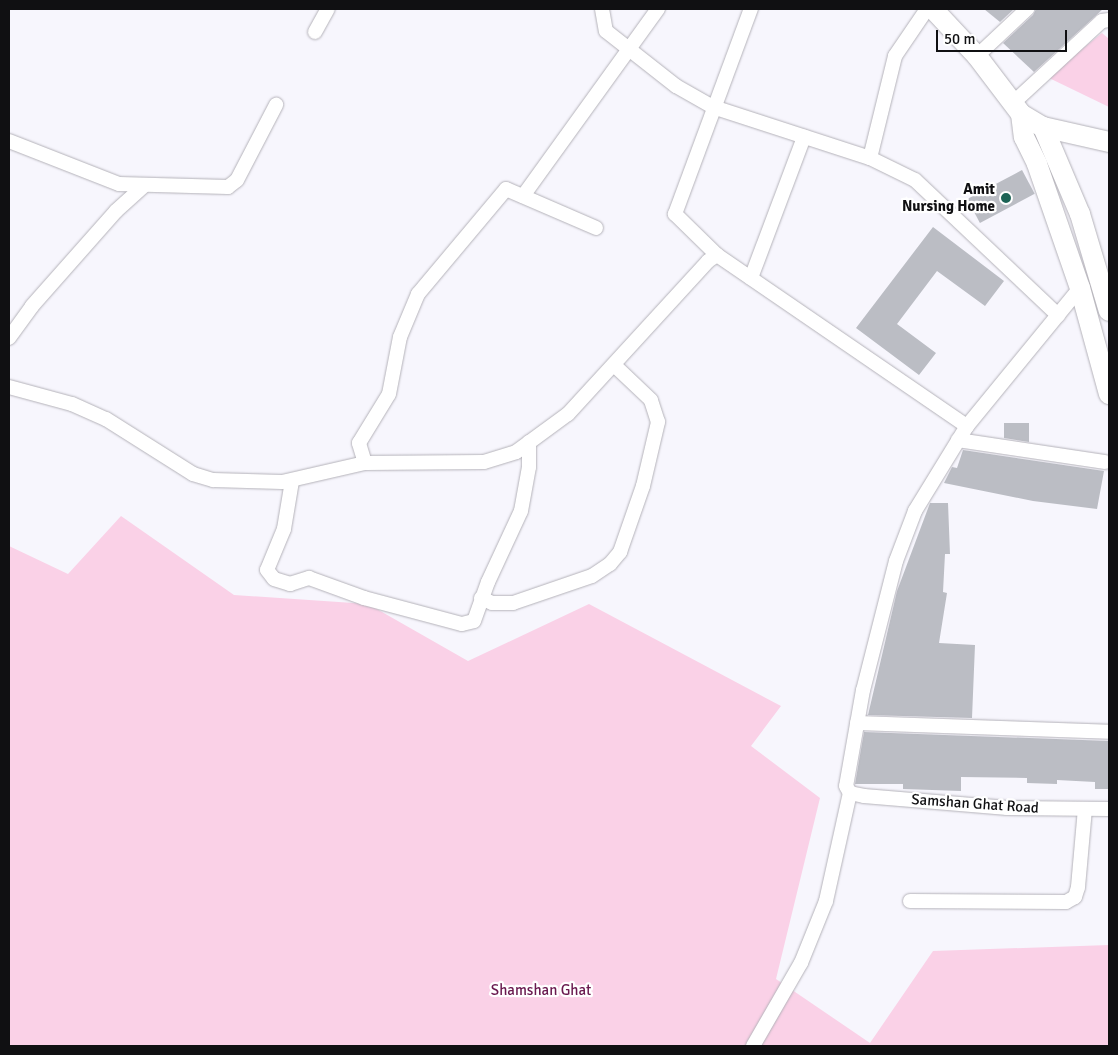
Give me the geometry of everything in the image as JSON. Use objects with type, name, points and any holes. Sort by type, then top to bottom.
[{"type":"street","points":[[315,32],[328,9]]},
{"type":"street","points":[[602,9],[606,31],[676,86],[713,108],[870,158],[915,180],[1058,315]]},
{"type":"street","points":[[523,196],[658,9]]},
{"type":"street","points":[[751,9],[675,214],[718,255],[967,426]]},
{"type":"street","points":[[870,158],[895,56],[927,9]]},
{"type":"street","points":[[933,9],[977,56],[1017,108],[1042,127],[1109,142]]},
{"type":"street","points":[[977,56],[1027,9]]},
{"type":"street","points":[[1017,108],[1102,20],[1109,20]]},
{"type":"street","points":[[9,141],[104,181],[144,186],[231,186],[276,105]]},
{"type":"street","points":[[1017,108],[1024,136],[1037,164],[1080,288],[1109,394]]},
{"type":"street","points":[[1042,127],[1080,214],[1109,311]]},
{"type":"street","points":[[751,278],[804,137]]},
{"type":"street","points":[[9,338],[32,306],[116,211],[144,186]]},
{"type":"street","points":[[365,462],[359,443],[389,394],[400,337],[418,294],[506,189],[596,228]]},
{"type":"street","points":[[9,387],[72,404],[98,415],[202,477],[265,483],[292,481],[365,462],[484,462],[516,452],[568,414],[708,261],[718,255]]},
{"type":"street","points":[[753,1046],[801,963],[826,901],[848,790],[857,723],[905,533],[967,426],[1080,288]]},
{"type":"street","points":[[481,598],[492,603],[513,603],[592,576],[610,564],[620,552],[642,486],[658,422],[651,400],[614,365]]},
{"type":"street","points":[[958,440],[1105,462]]},
{"type":"street","points":[[292,481],[284,529],[267,570],[274,579],[290,584],[309,578],[364,598],[462,624],[474,621],[481,598],[521,511],[529,467],[529,442]]},
{"type":"street","points":[[857,723],[1109,732]]},
{"type":"street","name":"Samshan Ghat Road","points":[[848,790],[1007,808],[1109,809]]},
{"type":"street","points":[[910,901],[1066,902],[1075,897],[1078,886],[1085,809]]},
{"type":"green space","points":[[1102,33],[1109,39],[1109,107],[1047,77]]},
{"type":"green space","name":"Shamshan Ghat","points":[[121,516],[234,595],[368,604],[468,661],[589,604],[781,706],[751,746],[820,798],[776,979],[870,1043],[933,951],[1109,945],[1109,1046],[9,1046],[9,546],[68,574]]},
{"type":"building","points":[[984,9],[1014,9],[1000,22]]},
{"type":"building","points":[[1036,9],[1103,9],[1034,72],[1003,43],[1033,15]]},
{"type":"building","points":[[1022,170],[1035,194],[980,223],[967,199]]},
{"type":"building","points":[[933,227],[1004,281],[985,306],[937,271],[897,324],[936,353],[919,375],[856,328]]},
{"type":"building","points":[[1004,423],[1029,423],[1029,442],[1004,438]]},
{"type":"building","points":[[963,450],[1104,471],[1097,509],[1033,501],[944,483],[952,467],[957,468]]},
{"type":"building","points":[[930,503],[948,503],[950,554],[945,554],[943,592],[947,593],[939,643],[975,645],[972,718],[868,715],[897,591]]},
{"type":"building","points":[[864,732],[1109,741],[1109,789],[1095,789],[1095,782],[1057,780],[1057,784],[1027,783],[1027,778],[961,777],[961,791],[903,789],[903,784],[855,784]]},
{"type":"place","name":"Amit Nursing Home","points":[[1006,198]]}]
